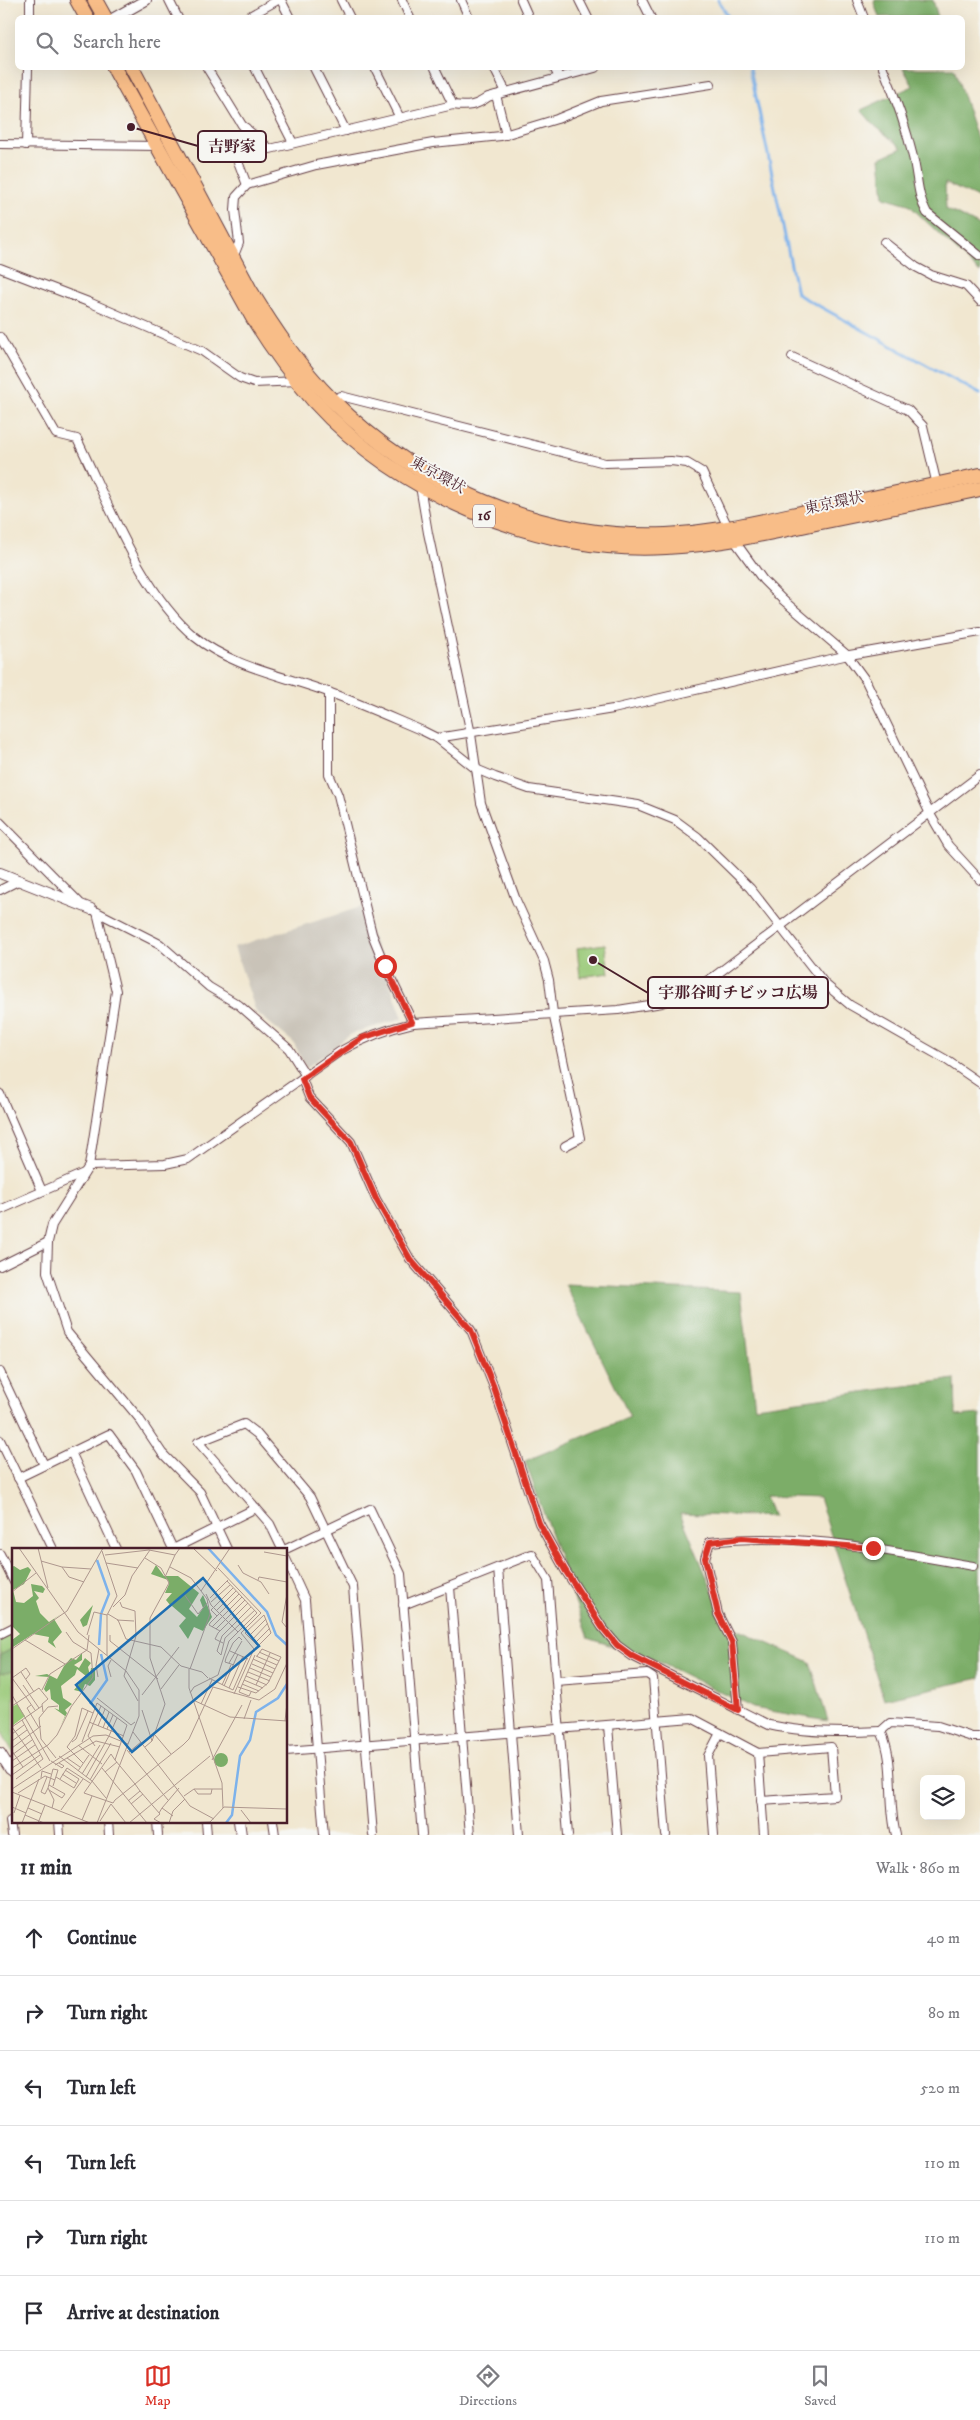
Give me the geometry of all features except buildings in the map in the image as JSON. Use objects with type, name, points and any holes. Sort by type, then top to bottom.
[{"type":"highway","points":[[78,0],[86,15]]},
{"type":"highway","points":[[95,0],[103,15]]},
{"type":"highway","name":"東京環状","points":[[115,70],[272,349],[314,401],[359,442],[420,486],[480,514],[532,532],[584,543],[664,548],[734,540],[980,489]]},
{"type":"highway","name":"東京環状","points":[[133,70],[233,258],[267,317],[311,378],[360,426],[402,460],[440,481],[486,502],[528,517],[581,530],[666,535],[727,528],[980,475]]},
{"type":"street","points":[[30,0],[30,15]]},
{"type":"street","points":[[119,15],[146,0]]},
{"type":"street","points":[[169,0],[176,15]]},
{"type":"street","points":[[252,15],[280,0],[288,15]]},
{"type":"street","points":[[341,0],[348,15]]},
{"type":"street","points":[[402,0],[409,15]]},
{"type":"street","points":[[461,0],[468,15]]},
{"type":"street","points":[[521,0],[528,15]]},
{"type":"street","points":[[580,0],[587,15]]},
{"type":"street","points":[[642,0],[650,15]]},
{"type":"street","points":[[857,0],[863,15]]},
{"type":"street","points":[[26,144],[28,70]]},
{"type":"street","points":[[208,70],[246,128],[270,149],[453,105],[465,107],[477,104],[496,94],[587,70]]},
{"type":"street","points":[[256,70],[293,143]]},
{"type":"street","points":[[315,70],[346,131]]},
{"type":"street","points":[[376,70],[400,118]]},
{"type":"street","points":[[436,70],[453,105]]},
{"type":"street","points":[[495,70],[506,92]]},
{"type":"street","points":[[555,70],[559,77]]},
{"type":"street","points":[[883,70],[897,104],[914,157],[921,204],[927,213],[980,256]]},
{"type":"street","points":[[233,258],[240,243],[234,210],[236,196],[247,185],[326,163],[433,142],[506,135],[557,119],[601,101],[711,84]]},
{"type":"street","points":[[496,94],[506,135]]},
{"type":"street","points":[[246,128],[232,146],[247,185]]},
{"type":"street","points":[[0,144],[174,146]]},
{"type":"street","points":[[884,242],[924,272],[962,284],[980,300]]},
{"type":"street","points":[[0,268],[202,351],[240,378],[254,383],[298,381]]},
{"type":"street","points":[[0,337],[56,434],[77,439],[139,565],[158,596],[196,638],[244,664],[329,692],[437,738],[476,770],[530,789],[638,805],[675,820],[698,837],[750,888],[824,984],[850,1005],[945,1059],[980,1083]]},
{"type":"street","points":[[792,357],[908,410],[923,426],[937,485]]},
{"type":"street","points":[[332,400],[341,396],[605,463],[671,461],[687,463],[702,472],[708,481],[727,528],[763,580],[847,655],[875,697],[930,814],[948,845],[980,880]]},
{"type":"street","points":[[420,486],[428,533],[471,734],[481,803],[516,900],[544,960],[549,980],[553,1013],[580,1138],[565,1146]]},
{"type":"street","points":[[437,738],[471,734],[613,709],[847,655],[980,632]]},
{"type":"street","points":[[329,692],[329,774],[338,795],[372,934],[412,1022]]},
{"type":"street","points":[[0,1210],[86,1169],[165,1164],[188,1159],[362,1038],[412,1022],[618,1010],[662,1003],[691,991],[716,975],[980,775]]},
{"type":"street","points":[[0,822],[91,909],[116,991],[86,1169],[52,1225],[48,1242],[47,1272],[67,1332],[138,1417],[162,1453],[200,1492],[227,1548]]},
{"type":"street","points":[[0,873],[91,909],[160,944],[209,987],[239,1005],[289,1049],[304,1077],[309,1097],[351,1142],[376,1199],[410,1259],[471,1330],[493,1385],[539,1523],[565,1570],[602,1627],[617,1645],[632,1656],[769,1725],[788,1729],[853,1732],[881,1731],[890,1723],[938,1726],[972,1737],[980,1737]]},
{"type":"street","points":[[0,890],[20,880]]},
{"type":"street","points":[[0,1094],[42,1191]]},
{"type":"street","points":[[0,1266],[48,1242]]},
{"type":"street","points":[[0,1372],[44,1465]]},
{"type":"street","points":[[282,1548],[270,1524],[198,1442],[244,1424],[257,1434],[310,1497],[353,1587],[372,1835]]},
{"type":"street","points":[[18,1478],[109,1434],[136,1470],[173,1548]]},
{"type":"street","points":[[0,1440],[53,1548]]},
{"type":"street","points":[[70,1452],[116,1548]]},
{"type":"street","points":[[175,1548],[256,1508]]},
{"type":"street","points":[[288,1548],[370,1509],[401,1574],[422,1835]]},
{"type":"street","points":[[738,1710],[732,1642],[718,1614],[705,1558],[710,1542],[742,1538],[822,1543],[873,1548],[973,1566]]},
{"type":"street","points":[[0,1554],[12,1578]]},
{"type":"street","points":[[403,1605],[532,1554],[548,1580],[568,1835]]},
{"type":"street","points":[[288,1563],[305,1600],[324,1835]]},
{"type":"street","points":[[498,1568],[520,1835]]},
{"type":"street","points":[[450,1587],[470,1835]]},
{"type":"street","points":[[0,1634],[12,1628]]},
{"type":"street","points":[[556,1681],[647,1674],[653,1678],[666,1835]]},
{"type":"street","points":[[288,1751],[692,1718],[758,1753],[832,1747],[835,1796],[761,1801]]},
{"type":"street","points":[[608,1726],[617,1835]]},
{"type":"street","points":[[881,1731],[889,1751],[892,1818],[896,1835]]},
{"type":"street","points":[[714,1835],[708,1756],[720,1733]]},
{"type":"street","points":[[0,1753],[12,1770]]},
{"type":"street","points":[[758,1753],[764,1835]]},
{"type":"street","points":[[12,1820],[10,1821],[12,1835]]},
{"type":"street","points":[[59,1822],[60,1835]]},
{"type":"street","points":[[108,1822],[110,1835]]},
{"type":"street","points":[[157,1822],[158,1835]]},
{"type":"street","points":[[206,1822],[207,1835]]},
{"type":"street","points":[[239,1822],[241,1835]]},
{"type":"street","points":[[273,1822],[274,1835]]},
{"type":"shaded area","points":[[361,907],[403,1018],[351,1034],[306,1068],[294,1043],[256,1012],[234,947]]},
{"type":"green space","points":[[875,0],[933,0],[937,15],[878,15],[874,3]]},
{"type":"green space","points":[[904,70],[955,70],[980,147],[980,199],[945,183],[946,209],[980,226],[980,273],[908,204],[884,197],[880,158],[902,148],[874,125],[861,110],[913,86]]},
{"type":"green space","points":[[605,944],[609,973],[580,977],[577,948]]},
{"type":"green space","points":[[565,1284],[741,1292],[755,1407],[955,1379],[956,1416],[980,1414],[980,1678],[884,1699],[819,1498],[765,1496],[773,1517],[680,1513],[727,1625],[810,1662],[828,1721],[753,1708],[655,1660],[588,1638],[525,1461],[630,1417]]},
{"type":"green space","points":[[12,1633],[12,1750],[0,1729],[0,1638]]},
{"type":"green space","points":[[12,1649],[12,1671],[0,1674],[0,1655]]},
{"type":"waterway","points":[[718,0],[727,15]]},
{"type":"waterway","points":[[750,70],[797,294],[980,394]]},
{"type":"place","name":"吉野家","points":[[131,127]]},
{"type":"place","name":"宇那谷町チビッコ広場","points":[[593,960]]},
{"type":"route","points":[[385,966],[412,1022],[385,1029],[362,1038],[302,1079],[309,1097],[351,1142],[376,1199],[410,1259],[421,1274],[463,1318],[471,1330],[493,1385],[539,1523],[565,1570],[602,1627],[617,1645],[632,1656],[738,1710],[732,1642],[718,1614],[705,1558],[710,1542],[742,1538],[873,1548]]}]
